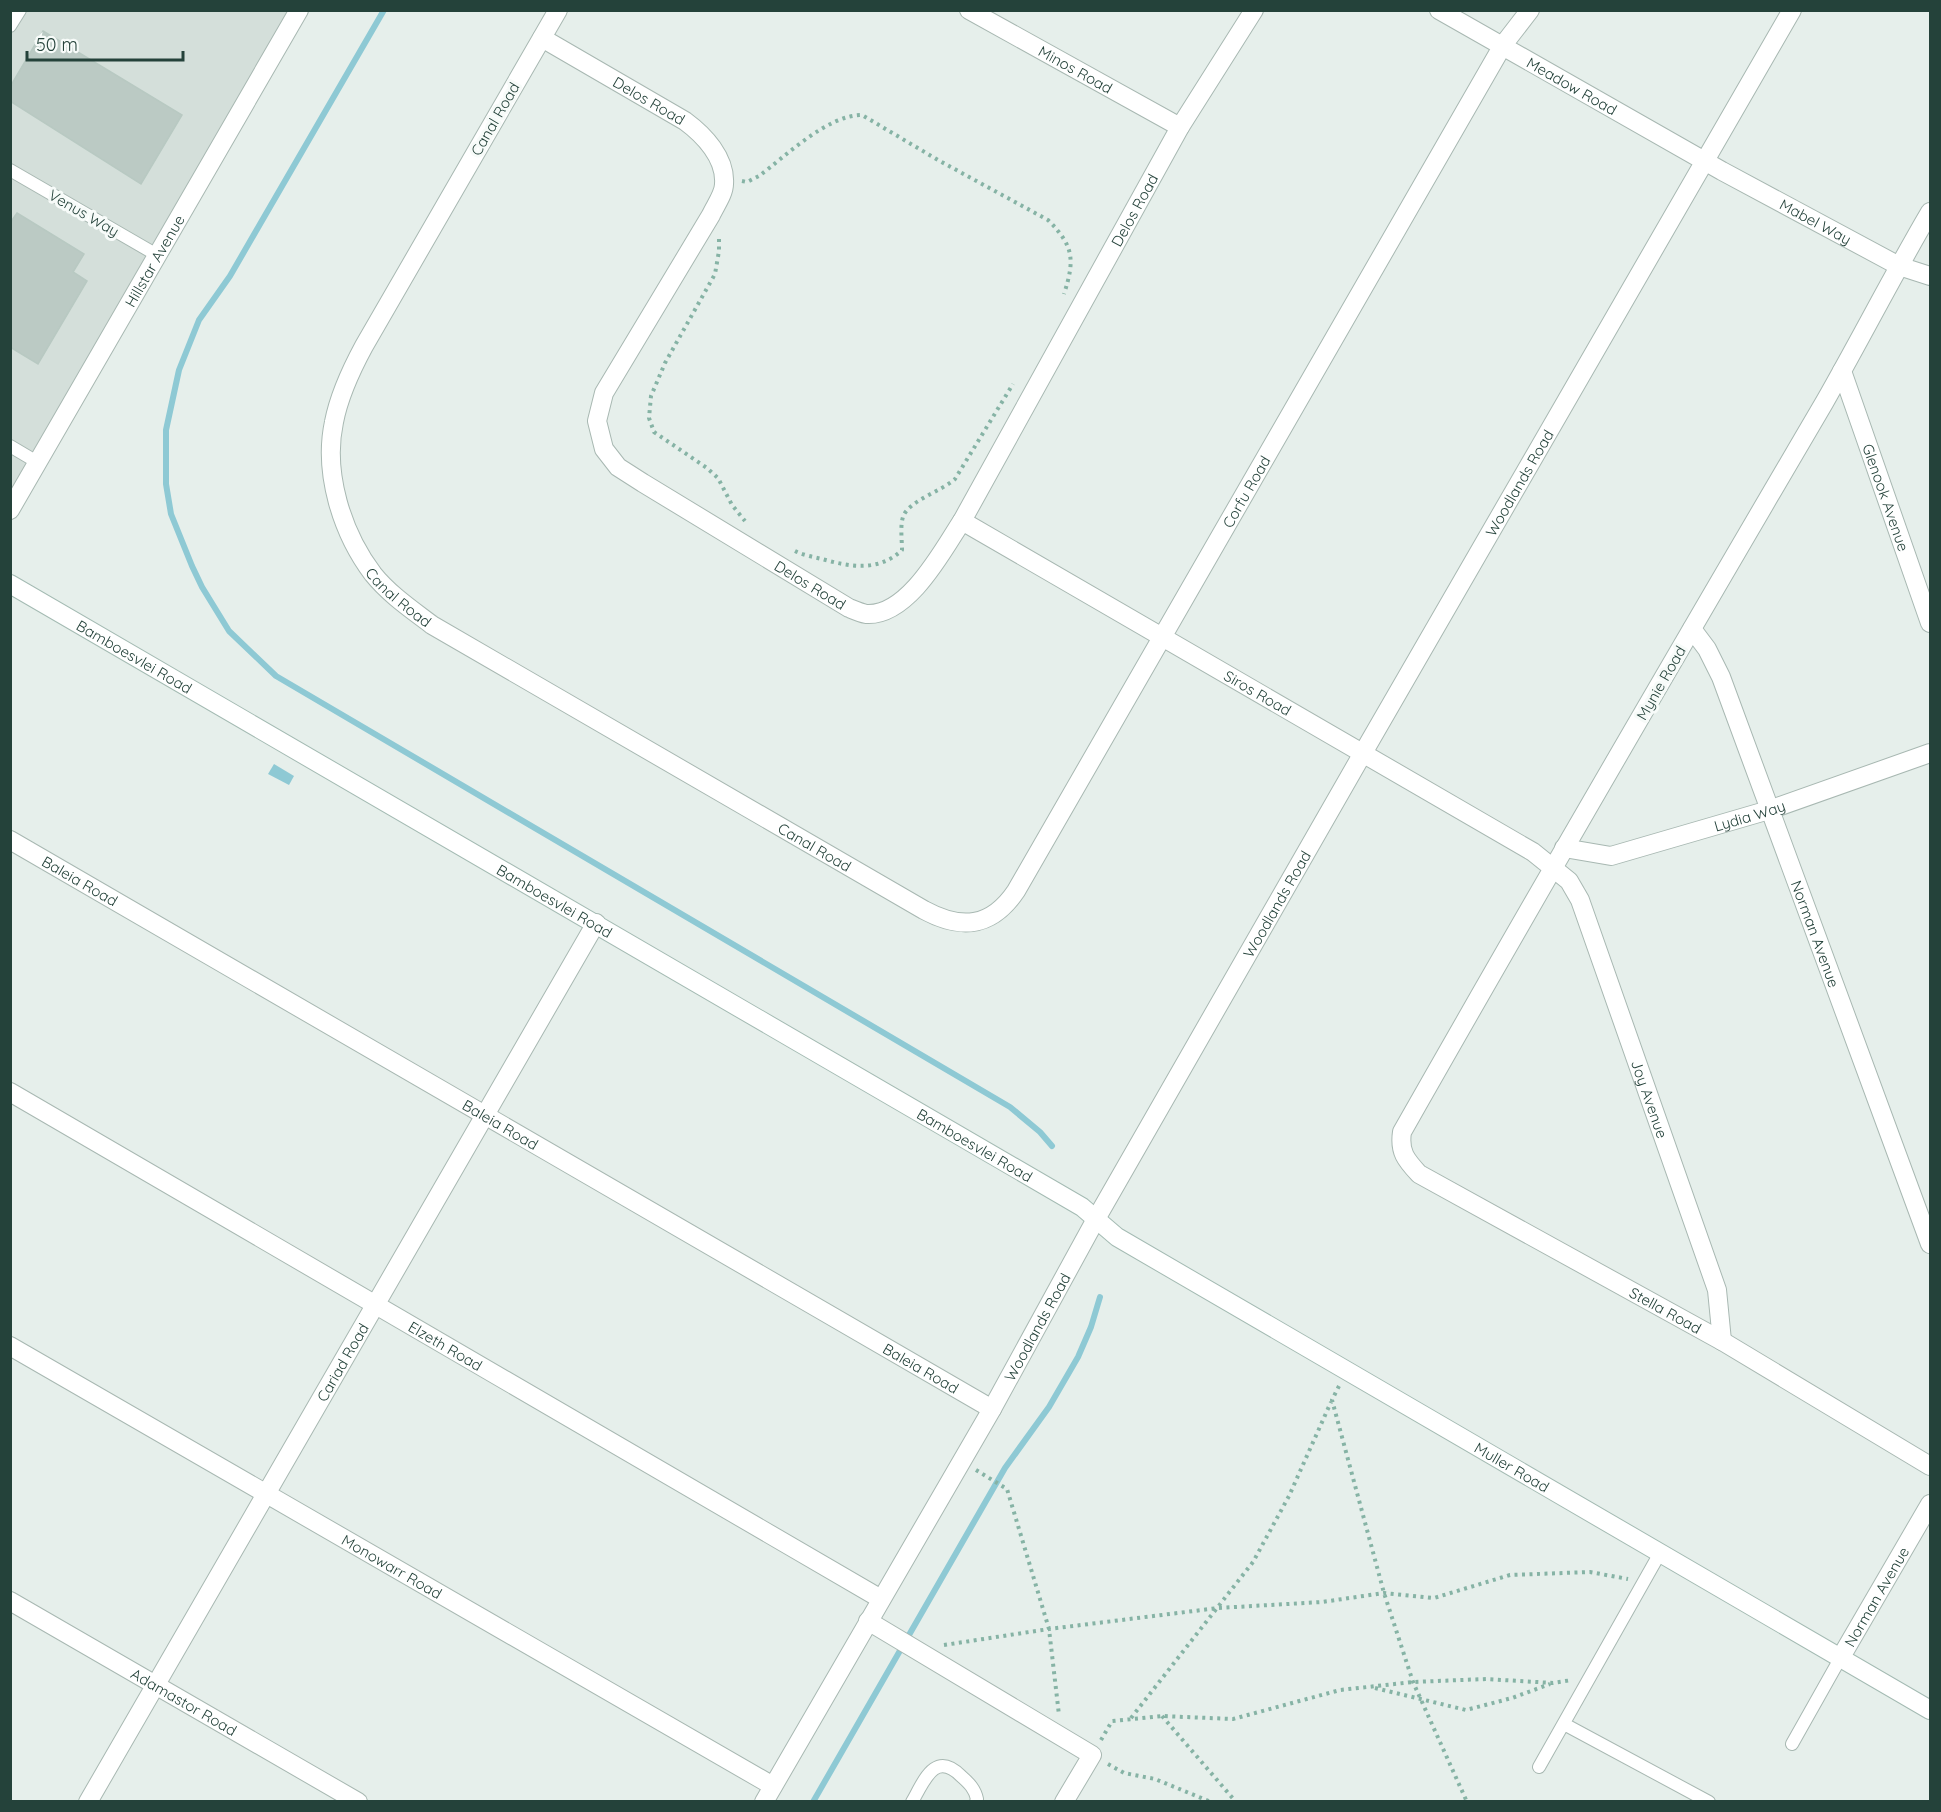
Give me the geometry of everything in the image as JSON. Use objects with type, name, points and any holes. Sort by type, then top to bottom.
[{"type":"street","name":"Hillstar Avenue","points":[[10,510],[299,10]]},
{"type":"street","name":"Canal Road","points":[[558,10],[364,346],[344,390],[333,424],[331,458],[335,490],[352,539],[373,574],[400,600],[432,625],[943,920],[974,922]]},
{"type":"street","name":"Minos Road","points":[[969,10],[1180,127]]},
{"type":"street","name":"Delos Road","points":[[542,38],[685,121],[703,134],[714,150],[724,185],[711,215],[604,393],[597,421],[604,449],[618,467],[643,483],[849,608],[867,614],[884,610],[907,598],[924,579],[962,521],[1180,127],[1254,10]]},
{"type":"street","name":"Meadow Road","points":[[1440,10],[1704,160]]},
{"type":"street","name":"Corfu Road","points":[[974,922],[998,912],[1016,891],[1503,45],[1530,10]]},
{"type":"street","name":"Woodlands Road","points":[[769,1794],[992,1409],[1096,1219],[1363,753],[1792,10]]},
{"type":"street","name":"Mabel Way","points":[[1704,160],[1899,266],[1930,276]]},
{"type":"street","name":"Mynie Road","points":[[1403,1156],[1400,1142],[1402,1132],[1552,867],[1842,371],[1930,212]]},
{"type":"street","name":"Glenook Avenue","points":[[1842,371],[1930,623]]},
{"type":"street","name":"Siros Road","points":[[962,521],[1533,852],[1552,867]]},
{"type":"street","name":"Bamboesvlei Road","points":[[10,584],[1082,1207],[1096,1219]]},
{"type":"street","name":"Norman Avenue","points":[[1692,629],[1707,650],[1721,677],[1930,1244]]},
{"type":"street","name":"Lydia Way","points":[[1564,848],[1611,856],[1769,810],[1930,753]]},
{"type":"street","name":"Baleia Road","points":[[10,840],[992,1409]]},
{"type":"street","name":"Joy Avenue","points":[[1552,867],[1569,881],[1580,900],[1717,1290],[1722,1341]]},
{"type":"street","name":"Cariad Road","points":[[88,1802],[596,923]]},
{"type":"street","name":"Elzeth Road","points":[[10,1092],[881,1599]]},
{"type":"street","name":"Stella Road","points":[[1403,1156],[1419,1174],[1722,1341],[1930,1466]]},
{"type":"street","name":"Muller Road","points":[[1096,1219],[1117,1237],[1930,1710]]},
{"type":"street","name":"Monowarr Road","points":[[10,1346],[267,1495],[769,1794]]},
{"type":"street","name":"Norman Avenue","points":[[1841,1658],[1930,1504]]},
{"type":"street","name":"Adamastor Road","points":[[10,1600],[358,1802]]},
{"type":"street","points":[[868,1621],[1092,1755],[1064,1802]]},
{"type":"lane","points":[[10,26],[20,10]]},
{"type":"lane","name":"Venus Way","points":[[10,170],[158,255]]},
{"type":"lane","points":[[10,446],[37,462]]},
{"type":"lane","points":[[1539,1767],[1660,1553]]},
{"type":"lane","points":[[1792,1744],[1841,1658]]},
{"type":"lane","points":[[1564,1724],[1709,1802]]},
{"type":"lane","points":[[912,1802],[930,1771],[946,1766],[957,1772],[973,1788],[976,1802]]},
{"type":"path","points":[[722,172],[747,182],[759,176],[824,127],[851,115],[862,115],[938,160],[1048,220],[1058,230],[1071,252],[1072,271],[1064,296]]},
{"type":"path","points":[[719,238],[715,274],[666,363],[651,396],[649,418],[654,432],[708,468],[718,478],[732,505],[745,522],[754,527]]},
{"type":"path","points":[[789,547],[798,553],[848,567],[876,565],[894,557],[902,550],[902,518],[908,507],[946,487],[955,479],[1017,377]]},
{"type":"path","points":[[1131,1719],[1253,1562],[1289,1496],[1346,1371]]},
{"type":"path","points":[[1332,1400],[1384,1593],[1413,1682],[1467,1802]]},
{"type":"path","points":[[986,1476],[1006,1488],[1049,1629],[1061,1736]]},
{"type":"path","points":[[917,1649],[1049,1629],[1218,1608],[1322,1602],[1384,1593],[1434,1598],[1510,1575],[1590,1572],[1644,1582]]},
{"type":"path","points":[[1092,1755],[1112,1721],[1162,1716],[1233,1719],[1340,1690],[1413,1682],[1486,1679],[1553,1683],[1590,1678]]},
{"type":"path","points":[[1372,1687],[1466,1710],[1512,1698],[1553,1683]]},
{"type":"path","points":[[1162,1716],[1236,1802]]},
{"type":"path","points":[[1124,1773],[1155,1779],[1211,1802]]},
{"type":"shaded area","points":[[11,11],[302,11],[11,505]]},
{"type":"water","points":[[274,764],[294,776],[289,785],[268,774]]},
{"type":"building","points":[[43,31],[182,115],[141,184],[10,101],[10,87]]},
{"type":"building","points":[[17,213],[84,254],[73,272],[87,281],[38,364],[10,347],[10,223]]},
{"type":"waterway","points":[[384,10],[230,276],[199,320],[179,370],[166,430],[166,484],[171,514],[202,587],[229,631],[276,676],[1010,1107],[1040,1132],[1052,1146]]},
{"type":"waterway","points":[[813,1802],[1005,1468],[1049,1407],[1078,1357],[1091,1327],[1100,1297]]}]
